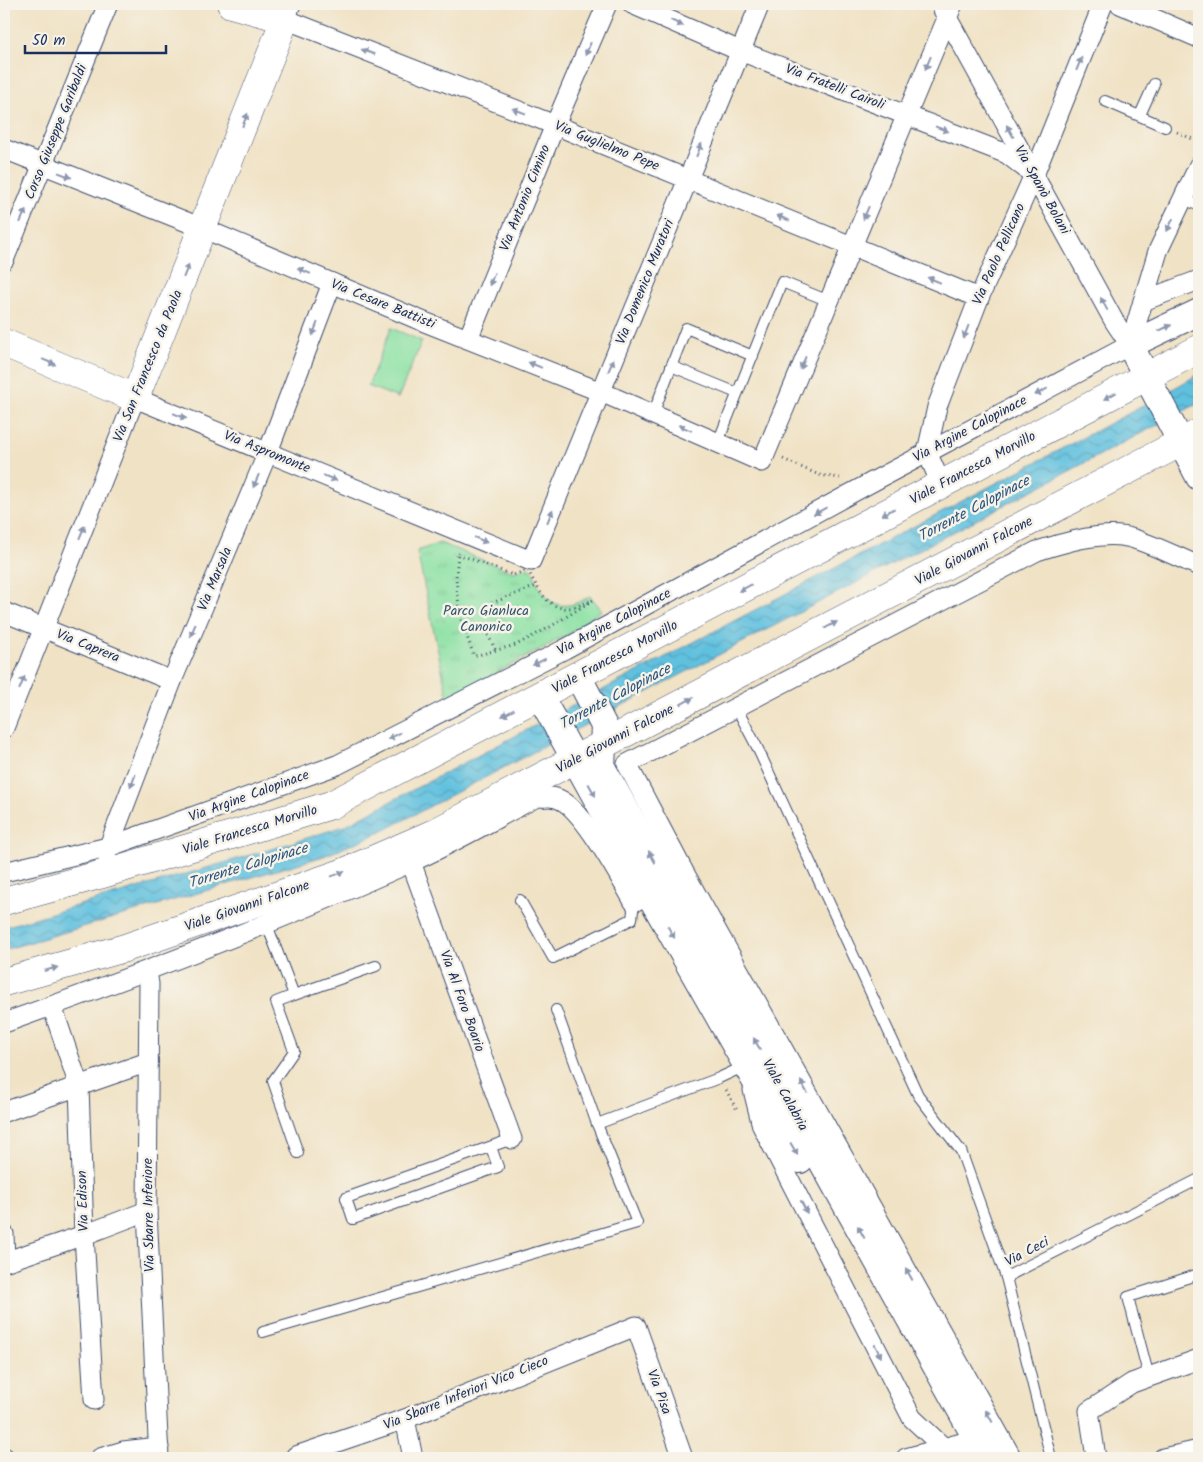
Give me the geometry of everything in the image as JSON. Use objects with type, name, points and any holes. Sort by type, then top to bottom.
[{"type":"main road","name":"Via Guglielmo Pepe","points":[[231,4],[288,11]]},
{"type":"main road","name":"Via San Francesco da Paola","points":[[135,398],[288,11]]},
{"type":"main road","name":"Via Argine Calopinace","points":[[1130,345],[1199,312]]},
{"type":"main road","name":"Via Aspromonte","points":[[4,343],[135,398]]},
{"type":"main road","name":"Via Spanò Bolani","points":[[1130,345],[1148,381],[1184,434],[1199,477]]},
{"type":"main road","name":"Viale Francesca Morvillo","points":[[4,900],[99,876],[331,805],[581,682],[706,609],[941,484],[1148,381],[1199,348]]},
{"type":"main road","name":"Viale Giovanni Falcone","points":[[4,982],[125,948],[342,873],[432,834],[604,736],[1184,434]]},
{"type":"main road","points":[[581,682],[604,736]]},
{"type":"main road","name":"Viale Calabria","points":[[542,701],[572,754],[659,888],[972,1454]]},
{"type":"main road","name":"Viale Calabria","points":[[604,736],[602,767],[746,1065],[972,1454]]},
{"type":"street","name":"Corso Giuseppe Garibaldi","points":[[4,260],[108,4]]},
{"type":"street","name":"Via Antonio Cimino","points":[[468,339],[555,125],[607,4]]},
{"type":"street","name":"Via Fratelli Cairoli","points":[[632,4],[740,51],[1007,154],[1034,175]]},
{"type":"street","name":"Via Domenico Muratori","points":[[531,561],[760,4]]},
{"type":"street","name":"Via Paolo Pellicano","points":[[927,452],[937,407],[979,298],[1075,87],[1103,4]]},
{"type":"street","points":[[1120,4],[1199,38]]},
{"type":"street","points":[[829,301],[907,115],[947,8]]},
{"type":"street","name":"Via Spanò Bolani","points":[[947,8],[1034,175],[1114,321],[1130,345]]},
{"type":"street","name":"Via Guglielmo Pepe","points":[[288,11],[555,125],[979,298]]},
{"type":"street","name":"Via Cesare Battisti","points":[[4,149],[202,228],[332,284],[600,392],[762,462],[829,301]]},
{"type":"street","points":[[1130,345],[1158,251],[1191,202],[1199,165]]},
{"type":"street","points":[[1143,301],[1199,280]]},
{"type":"street","name":"Via Marsala","points":[[99,876],[108,847],[172,681],[268,452],[332,284]]},
{"type":"street","name":"Via Argine Calopinace","points":[[4,872],[108,847],[337,765],[565,649],[927,452],[1130,345]]},
{"type":"street","name":"Via Aspromonte","points":[[135,398],[531,561]]},
{"type":"street","name":"Via San Francesco da Paola","points":[[4,728],[135,398]]},
{"type":"street","points":[[927,452],[941,484]]},
{"type":"street","points":[[659,888],[627,764],[1037,551],[1066,542],[1100,536],[1130,537],[1199,566]]},
{"type":"street","points":[[692,580],[706,609]]},
{"type":"street","name":"Via Caprera","points":[[4,612],[172,681]]},
{"type":"street","points":[[565,649],[581,682]]},
{"type":"street","points":[[4,1023],[267,925],[411,862],[537,797],[556,798],[568,805],[602,846],[659,888]]},
{"type":"street","name":"Via Al Foro Boario","points":[[411,862],[512,1139]]},
{"type":"street","name":"Viale Calabria","points":[[659,888],[1012,1458]]},
{"type":"street","name":"Via Sbarre Inferiore","points":[[147,971],[149,984],[147,1212],[159,1453]]},
{"type":"street","name":"Via Edison","points":[[52,1006],[79,1086],[84,1235],[94,1400]]},
{"type":"street","points":[[4,1112],[148,1062]]},
{"type":"street","points":[[4,1234],[4,1261],[147,1212]]},
{"type":"street","name":"Via Sbarre Inferiori Vico Cieco","points":[[296,1457],[405,1419],[636,1326]]},
{"type":"street","name":"Via Pisa","points":[[636,1326],[683,1458]]},
{"type":"street","points":[[1096,1458],[1089,1411],[1132,1383],[1199,1359]]},
{"type":"street","points":[[405,1419],[413,1458]]},
{"type":"street","points":[[1163,1458],[1199,1450]]},
{"type":"street","points":[[100,1458],[123,1451],[159,1453]]},
{"type":"street","points":[[906,1458],[972,1454]]},
{"type":"lane","points":[[1140,115],[1154,84]]},
{"type":"lane","points":[[1105,100],[1164,127]]},
{"type":"lane","points":[[718,442],[782,282],[829,301]]},
{"type":"lane","points":[[653,414],[686,328],[753,356]]},
{"type":"lane","points":[[671,366],[737,393]]},
{"type":"lane","points":[[736,707],[757,747],[918,1096],[961,1151],[1006,1277]]},
{"type":"lane","points":[[520,900],[552,958],[632,919],[659,888]]},
{"type":"lane","points":[[267,925],[294,995]]},
{"type":"lane","points":[[298,1153],[274,1081],[294,1051],[276,1002],[376,966]]},
{"type":"lane","points":[[263,1332],[637,1223],[597,1124],[556,1010]]},
{"type":"lane","points":[[597,1124],[719,1078],[746,1065]]},
{"type":"lane","points":[[491,1147],[498,1167],[353,1219],[346,1198],[512,1139]]},
{"type":"lane","name":"Via Ceci","points":[[1051,1458],[1006,1277],[1199,1179]]},
{"type":"lane","points":[[1149,1377],[1128,1297],[1199,1274]]},
{"type":"path","points":[[1182,135],[1199,142]]},
{"type":"path","points":[[794,464],[819,475],[842,478]]},
{"type":"path","points":[[458,554],[456,578],[460,617],[474,656],[516,645],[550,627],[593,600],[572,608],[561,607],[551,604],[536,586],[487,606]]},
{"type":"path","points":[[488,635],[496,651]]},
{"type":"green space","points":[[391,328],[422,341],[398,398],[368,386]]},
{"type":"green space","name":"Parco Gianluca Canonico","points":[[440,543],[513,572],[529,567],[546,597],[558,605],[573,604],[590,596],[602,610],[567,635],[448,699],[417,551]]},
{"type":"water","name":"Torrente Calopinace","points":[[1199,374],[1199,403],[381,832],[324,856],[4,950],[4,927],[282,846],[344,826],[1141,407]]}]
